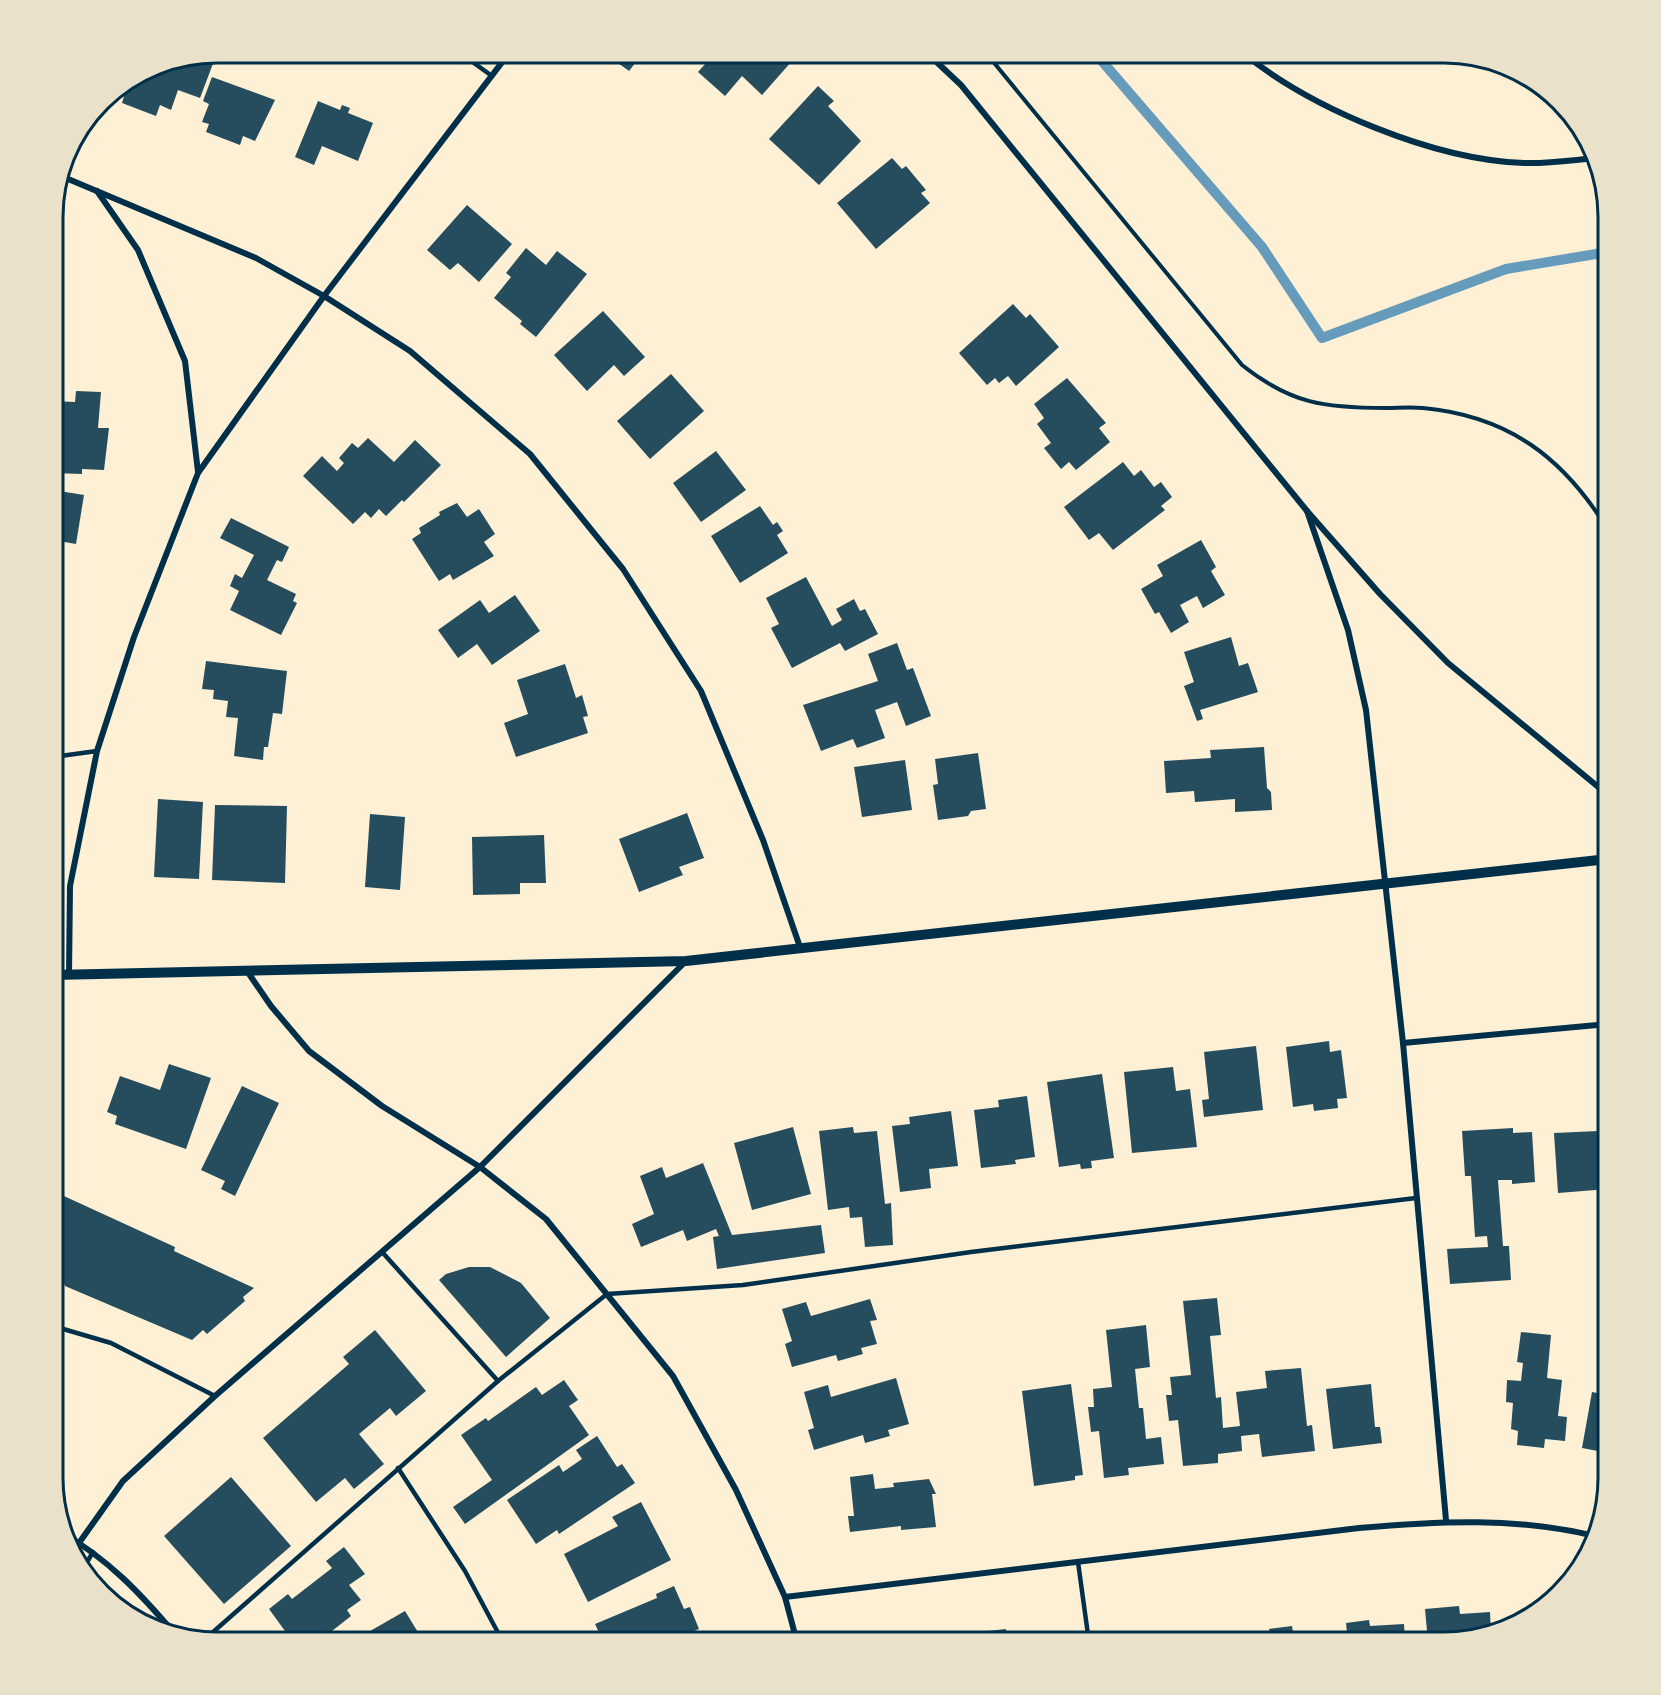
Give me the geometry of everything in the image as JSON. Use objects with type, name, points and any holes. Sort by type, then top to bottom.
[{"type":"street","points":[[69,975],[70,886],[97,751],[134,637],[198,473],[324,296],[502,63]]},
{"type":"street","points":[[938,63],[961,85],[1307,511],[1380,594],[1448,663],[1598,787]]},
{"type":"street","points":[[1254,63],[1269,75],[1353,118],[1437,150],[1523,163],[1586,159]]},
{"type":"street","points":[[68,179],[256,258],[324,296],[410,351],[530,454],[623,569],[701,691],[763,840],[801,950]]},
{"type":"street","points":[[97,190],[138,250],[185,361],[198,473]]},
{"type":"street","points":[[1307,511],[1348,630],[1366,710],[1403,1043],[1446,1520]]},
{"type":"street","points":[[63,975],[686,961],[801,950],[1598,859]]},
{"type":"street","points":[[166,1624],[140,1593],[79,1542],[123,1481],[215,1396],[480,1167],[686,961]]},
{"type":"street","points":[[247,971],[271,1006],[309,1051],[382,1106],[480,1167],[546,1219],[673,1376],[736,1490],[785,1597],[794,1632]]},
{"type":"street","points":[[1403,1043],[1598,1025]]},
{"type":"street","points":[[785,1597],[1359,1528],[1446,1520],[1554,1526],[1587,1534]]},
{"type":"lane","points":[[475,63],[492,76]]},
{"type":"lane","points":[[63,755],[97,751]]},
{"type":"lane","points":[[213,1632],[498,1381],[606,1294],[743,1285],[971,1252],[1416,1198]]},
{"type":"lane","points":[[383,1253],[498,1381]]},
{"type":"lane","points":[[63,1329],[111,1343],[215,1396]]},
{"type":"lane","points":[[398,1468],[465,1571],[498,1632]]},
{"type":"lane","points":[[88,1561],[93,1552]]},
{"type":"lane","points":[[1078,1562],[1088,1632]]},
{"type":"path","points":[[994,63],[1242,365],[1266,384],[1294,398],[1335,406],[1420,408],[1462,413],[1496,426],[1529,441],[1565,472],[1598,513]]},
{"type":"building","points":[[213,63],[200,98],[178,90],[171,110],[160,105],[156,116],[122,103],[125,94],[167,71],[196,64]]},
{"type":"building","points":[[618,63],[635,63],[629,71]]},
{"type":"building","points":[[706,63],[790,63],[762,95],[742,76],[725,96],[698,72]]},
{"type":"building","points":[[212,77],[275,100],[255,141],[243,136],[240,145],[206,132],[209,124],[202,122],[209,104],[203,101]]},
{"type":"building","points":[[818,86],[834,101],[828,106],[861,141],[819,185],[769,139]]},
{"type":"building","points":[[318,101],[340,110],[342,105],[350,108],[348,113],[373,123],[358,161],[322,146],[314,165],[295,157]]},
{"type":"building","points":[[892,158],[902,169],[906,166],[926,190],[921,193],[930,203],[876,249],[837,203]]},
{"type":"building","points":[[467,205],[512,244],[479,282],[458,263],[450,270],[427,250]]},
{"type":"building","points":[[526,248],[546,265],[557,251],[587,274],[536,337],[520,324],[522,321],[494,298],[511,277],[506,273]]},
{"type":"building","points":[[1013,304],[1026,318],[1030,314],[1059,347],[1016,386],[1008,376],[999,383],[995,378],[987,385],[959,353]]},
{"type":"building","points":[[603,311],[645,357],[624,376],[614,365],[587,391],[554,355]]},
{"type":"building","points":[[671,374],[704,411],[650,459],[617,421]]},
{"type":"building","points":[[1067,378],[1106,423],[1099,428],[1110,442],[1076,470],[1069,462],[1061,469],[1044,448],[1051,443],[1037,424],[1044,418],[1034,404]]},
{"type":"building","points":[[76,391],[101,392],[98,428],[109,428],[104,470],[82,469],[82,474],[63,473],[63,401],[75,402]]},
{"type":"building","points":[[368,438],[394,462],[415,440],[441,465],[404,502],[402,500],[386,516],[379,509],[371,518],[365,512],[353,524],[303,476],[322,456],[337,471],[344,463],[339,458],[352,443],[358,448]]},
{"type":"building","points":[[716,451],[746,490],[701,522],[673,483]]},
{"type":"building","points":[[1123,462],[1134,476],[1141,470],[1154,487],[1161,482],[1172,497],[1161,506],[1165,510],[1113,550],[1099,533],[1089,540],[1064,507]]},
{"type":"building","points":[[63,492],[84,495],[76,544],[63,542]]},
{"type":"building","points":[[457,503],[467,517],[479,509],[495,534],[484,542],[494,556],[453,580],[450,574],[439,581],[412,539],[421,533],[419,528],[440,515],[439,512]]},
{"type":"building","points":[[760,506],[773,525],[777,522],[783,531],[777,535],[788,553],[740,583],[711,536]]},
{"type":"building","points":[[231,518],[289,547],[282,562],[277,560],[267,580],[296,594],[293,601],[297,603],[281,635],[230,610],[239,591],[230,586],[235,574],[242,578],[254,555],[220,538]]},
{"type":"building","points":[[1201,540],[1216,567],[1211,571],[1225,595],[1203,608],[1197,596],[1180,605],[1189,622],[1171,633],[1159,612],[1155,614],[1141,589],[1163,576],[1157,565]]},
{"type":"building","points":[[806,577],[832,626],[842,620],[836,609],[854,599],[860,611],[865,609],[878,634],[845,651],[840,643],[792,668],[771,628],[779,624],[766,598]]},
{"type":"building","points":[[515,595],[540,631],[492,665],[477,644],[458,658],[438,630],[480,600],[489,613]]},
{"type":"building","points":[[1231,637],[1239,666],[1248,663],[1258,692],[1200,710],[1203,719],[1197,721],[1184,686],[1194,682],[1184,652]]},
{"type":"building","points":[[897,643],[907,670],[913,668],[931,716],[906,726],[897,702],[875,710],[885,738],[857,748],[853,739],[821,751],[803,705],[878,681],[868,654]]},
{"type":"building","points":[[206,661],[287,671],[282,714],[273,713],[268,747],[264,747],[263,760],[234,756],[238,718],[226,717],[228,701],[213,699],[214,690],[202,689]]},
{"type":"building","points":[[565,664],[576,698],[582,695],[588,716],[583,717],[588,733],[516,757],[504,723],[528,714],[517,680]]},
{"type":"building","points":[[1264,747],[1267,788],[1271,792],[1272,810],[1235,812],[1235,799],[1195,802],[1194,791],[1166,793],[1164,761],[1211,758],[1210,750]]},
{"type":"building","points":[[978,753],[986,809],[971,811],[968,816],[938,820],[933,785],[938,784],[935,759]]},
{"type":"building","points":[[905,760],[912,810],[862,817],[854,767]]},
{"type":"building","points":[[158,799],[203,802],[199,879],[154,877]]},
{"type":"building","points":[[215,805],[287,806],[285,883],[212,880]]},
{"type":"building","points":[[687,813],[704,858],[679,867],[683,875],[639,892],[619,839]]},
{"type":"building","points":[[370,814],[405,817],[400,890],[365,887]]},
{"type":"building","points":[[544,835],[546,883],[520,883],[520,894],[473,895],[472,837]]},
{"type":"building","points":[[1329,1041],[1330,1052],[1341,1050],[1347,1098],[1337,1099],[1338,1108],[1314,1111],[1313,1104],[1293,1107],[1286,1047]]},
{"type":"building","points":[[1256,1046],[1263,1110],[1204,1117],[1202,1100],[1209,1099],[1204,1052]]},
{"type":"building","points":[[169,1064],[211,1078],[186,1149],[115,1124],[117,1116],[107,1112],[120,1076],[160,1090]]},
{"type":"building","points":[[1173,1067],[1176,1091],[1190,1089],[1197,1147],[1132,1153],[1124,1072]]},
{"type":"building","points":[[1102,1074],[1114,1158],[1091,1161],[1092,1168],[1081,1169],[1080,1164],[1059,1167],[1047,1082]]},
{"type":"building","points":[[242,1086],[279,1103],[235,1196],[221,1189],[225,1181],[201,1170]]},
{"type":"building","points":[[1027,1096],[1035,1157],[1015,1160],[1016,1164],[981,1168],[974,1110],[999,1107],[998,1100]]},
{"type":"building","points":[[951,1111],[958,1166],[929,1169],[931,1188],[900,1192],[892,1126],[910,1124],[909,1117]]},
{"type":"building","points":[[793,1127],[811,1194],[752,1210],[734,1143]]},
{"type":"building","points":[[853,1127],[854,1133],[877,1131],[885,1204],[891,1203],[893,1245],[865,1247],[862,1217],[850,1218],[849,1207],[828,1210],[819,1131]]},
{"type":"building","points":[[1513,1128],[1513,1133],[1532,1132],[1535,1182],[1512,1184],[1512,1180],[1498,1180],[1503,1246],[1509,1246],[1511,1280],[1450,1284],[1447,1249],[1488,1247],[1487,1236],[1475,1237],[1471,1176],[1465,1176],[1462,1131]]},
{"type":"building","points":[[1598,1131],[1598,1190],[1558,1193],[1554,1133]]},
{"type":"building","points":[[703,1163],[732,1235],[821,1225],[825,1253],[717,1269],[713,1237],[719,1236],[716,1229],[687,1241],[683,1230],[641,1247],[632,1224],[654,1214],[640,1176],[662,1167],[666,1178]]},
{"type":"building","points":[[63,1196],[175,1247],[174,1251],[254,1288],[243,1297],[245,1301],[207,1334],[203,1330],[192,1340],[65,1286],[63,1281]]},
{"type":"building","points":[[469,1267],[490,1267],[521,1283],[550,1318],[506,1357],[439,1280],[446,1274]]},
{"type":"building","points":[[1217,1298],[1221,1335],[1210,1336],[1216,1398],[1221,1397],[1223,1428],[1240,1426],[1236,1392],[1267,1388],[1265,1371],[1301,1368],[1307,1426],[1312,1425],[1315,1451],[1262,1457],[1259,1434],[1241,1436],[1242,1451],[1218,1454],[1218,1463],[1183,1466],[1178,1420],[1169,1421],[1166,1395],[1172,1395],[1170,1377],[1191,1375],[1183,1301]]},
{"type":"building","points":[[870,1299],[877,1320],[870,1321],[877,1344],[861,1348],[863,1354],[838,1361],[836,1355],[792,1367],[785,1344],[792,1341],[782,1309],[806,1302],[811,1316]]},
{"type":"building","points":[[1146,1325],[1150,1367],[1135,1369],[1139,1408],[1143,1408],[1146,1439],[1161,1437],[1164,1464],[1128,1468],[1129,1475],[1104,1478],[1099,1431],[1091,1432],[1088,1407],[1094,1407],[1093,1389],[1112,1387],[1106,1330]]},
{"type":"building","points":[[375,1330],[426,1391],[396,1416],[390,1408],[359,1434],[384,1464],[354,1489],[345,1478],[316,1502],[263,1438],[349,1364],[343,1357]]},
{"type":"building","points":[[1521,1332],[1551,1335],[1547,1378],[1562,1380],[1558,1416],[1567,1417],[1565,1441],[1545,1439],[1544,1448],[1517,1445],[1518,1431],[1511,1429],[1513,1403],[1506,1402],[1507,1380],[1521,1381],[1523,1363],[1517,1362]]},
{"type":"building","points":[[896,1378],[909,1424],[888,1430],[890,1436],[865,1443],[863,1435],[814,1450],[808,1430],[814,1428],[804,1392],[828,1385],[831,1397]]},
{"type":"building","points":[[564,1380],[578,1400],[569,1406],[589,1435],[465,1524],[453,1507],[492,1480],[461,1435],[486,1418],[488,1421],[536,1387],[542,1395]]},
{"type":"building","points":[[1071,1384],[1083,1475],[1075,1476],[1075,1480],[1034,1486],[1022,1391]]},
{"type":"building","points":[[1371,1384],[1375,1427],[1380,1427],[1382,1443],[1333,1449],[1326,1389]]},
{"type":"building","points":[[1592,1392],[1598,1393],[1598,1451],[1582,1448]]},
{"type":"building","points":[[597,1436],[617,1467],[622,1464],[635,1483],[559,1534],[557,1530],[536,1544],[507,1500],[559,1465],[563,1472],[582,1459],[576,1450]]},
{"type":"building","points":[[873,1474],[875,1489],[894,1487],[893,1483],[929,1479],[936,1494],[932,1494],[936,1527],[901,1530],[901,1526],[850,1532],[848,1516],[854,1516],[850,1477]]},
{"type":"building","points":[[231,1477],[291,1546],[224,1604],[164,1536]]},
{"type":"building","points":[[641,1502],[671,1560],[588,1602],[564,1554],[618,1526],[612,1517]]},
{"type":"building","points":[[344,1547],[365,1574],[349,1585],[361,1600],[347,1610],[351,1616],[331,1632],[284,1632],[269,1609],[288,1594],[292,1599],[332,1568],[326,1561]]},
{"type":"building","points":[[674,1586],[684,1609],[690,1607],[699,1629],[691,1632],[599,1632],[595,1624],[657,1598],[656,1594]]},
{"type":"building","points":[[1459,1606],[1460,1614],[1490,1612],[1491,1625],[1455,1632],[1427,1632],[1425,1609]]},
{"type":"building","points":[[405,1611],[418,1632],[368,1632]]},
{"type":"building","points":[[1369,1620],[1370,1626],[1404,1624],[1404,1632],[1347,1632],[1346,1623]]},
{"type":"building","points":[[1292,1626],[1293,1632],[1269,1632],[1269,1629]]},
{"type":"building","points":[[1006,1629],[1006,1632],[978,1632]]},
{"type":"waterway","points":[[1104,63],[1262,247],[1322,338],[1506,269],[1598,254]]}]
